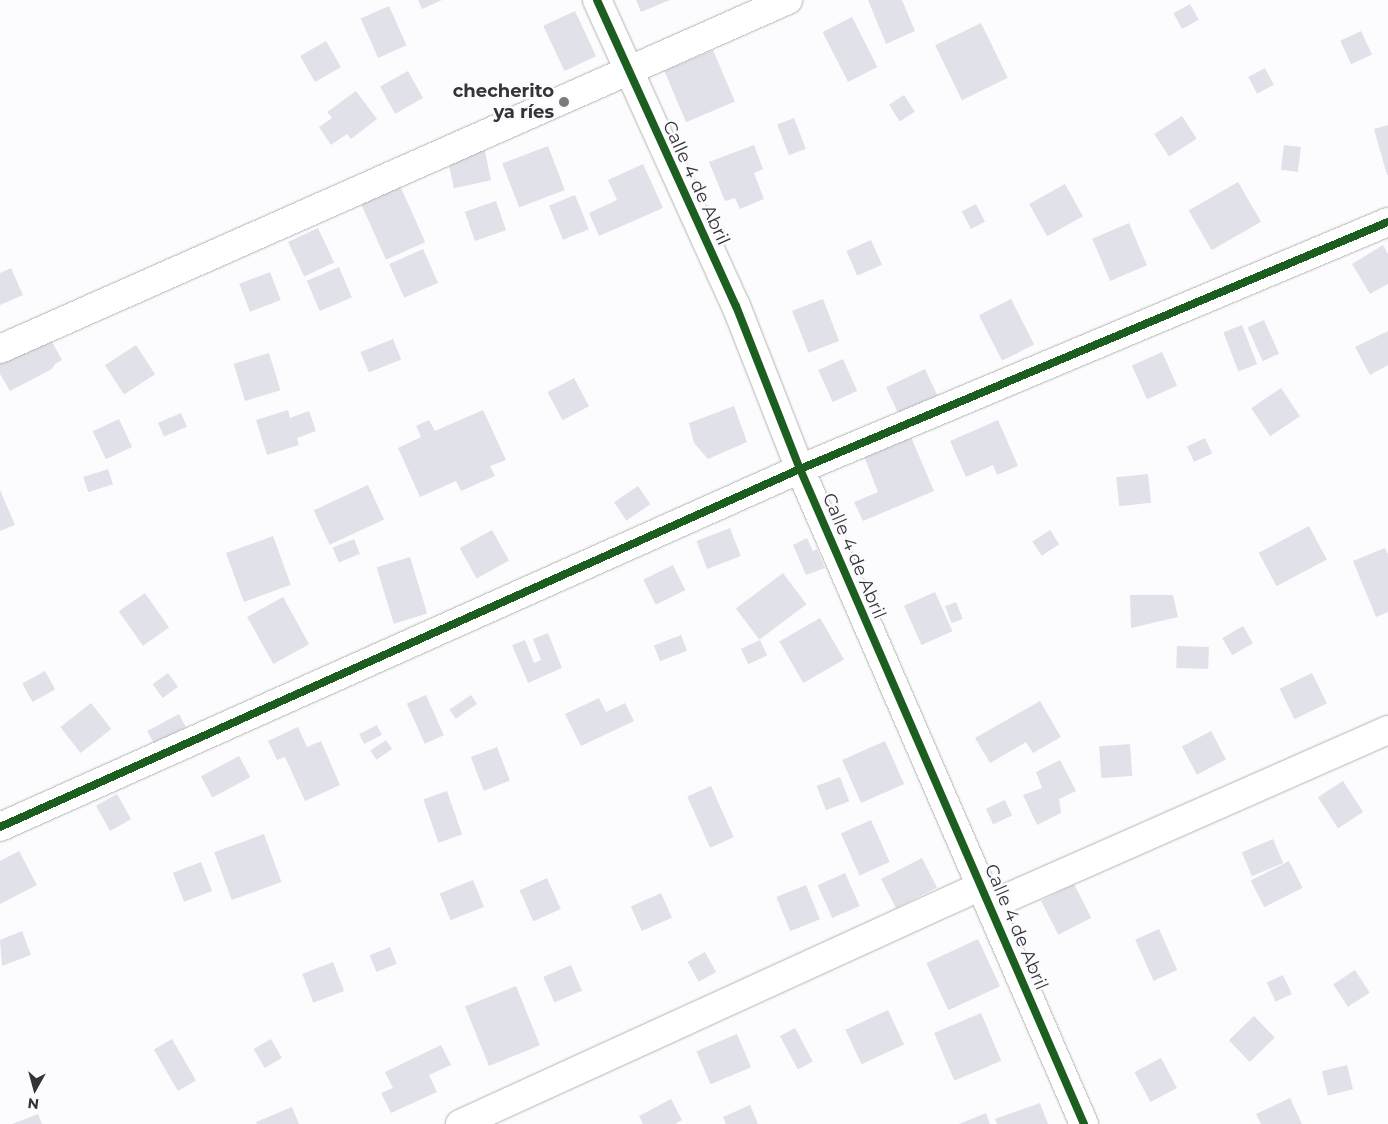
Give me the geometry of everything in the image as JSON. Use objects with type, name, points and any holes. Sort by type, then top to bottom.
[{"type":"street","name":"Calle 4 de Abril","points":[[596,0],[736,306],[800,469],[1084,1124]]},
{"type":"street","points":[[0,349],[788,0]]},
{"type":"street","points":[[0,827],[800,469],[1388,222]]},
{"type":"street","points":[[460,1124],[986,896],[1388,730]]},
{"type":"building","points":[[418,0],[442,0],[422,9]]},
{"type":"building","points":[[636,0],[670,0],[641,12]]},
{"type":"building","points":[[868,0],[902,0],[915,31],[886,44]]},
{"type":"building","points":[[1190,4],[1199,20],[1182,29],[1173,13]]},
{"type":"building","points":[[389,6],[406,45],[378,58],[361,19]]},
{"type":"building","points":[[575,11],[596,56],[564,71],[543,26]]},
{"type":"building","points":[[852,17],[877,67],[848,82],[823,32]]},
{"type":"building","points":[[981,23],[1008,78],[962,100],[935,45]]},
{"type":"building","points":[[1361,31],[1372,55],[1351,64],[1340,41]]},
{"type":"building","points":[[326,41],[341,67],[315,82],[300,56]]},
{"type":"building","points":[[713,50],[735,102],[686,122],[664,71]]},
{"type":"building","points":[[1265,68],[1274,85],[1257,94],[1248,77]]},
{"type":"building","points":[[408,71],[423,98],[395,114],[380,87]]},
{"type":"building","points":[[356,91],[377,119],[351,139],[347,134],[331,145],[319,127],[332,118],[327,112]]},
{"type":"building","points":[[904,95],[915,112],[900,122],[889,105]]},
{"type":"building","points":[[1182,116],[1197,139],[1169,157],[1154,134]]},
{"type":"building","points":[[794,118],[806,149],[789,155],[777,124]]},
{"type":"building","points":[[1388,125],[1388,175],[1387,175],[1374,129]]},
{"type":"building","points":[[754,145],[763,169],[754,173],[764,199],[740,209],[735,198],[725,201],[709,162]]},
{"type":"building","points":[[1284,145],[1301,147],[1298,172],[1281,170]]},
{"type":"building","points":[[548,146],[565,190],[519,207],[502,164]]},
{"type":"building","points":[[484,147],[491,180],[454,188],[447,155]]},
{"type":"building","points":[[643,164],[663,208],[599,236],[589,213],[617,200],[608,180]]},
{"type":"building","points":[[398,181],[425,242],[386,260],[359,198]]},
{"type":"building","points":[[1238,182],[1261,222],[1212,250],[1189,210]]},
{"type":"building","points":[[1065,184],[1083,216],[1047,236],[1029,204]]},
{"type":"building","points":[[575,195],[589,229],[563,240],[549,205]]},
{"type":"building","points":[[496,201],[506,230],[475,241],[465,212]]},
{"type":"building","points":[[976,204],[985,222],[971,229],[962,211]]},
{"type":"building","points":[[1129,223],[1147,265],[1110,281],[1092,239]]},
{"type":"building","points":[[318,228],[334,262],[304,276],[288,242]]},
{"type":"building","points":[[871,240],[882,265],[857,276],[846,251]]},
{"type":"building","points":[[1383,245],[1388,254],[1388,284],[1370,294],[1352,264]]},
{"type":"building","points":[[423,249],[438,283],[404,298],[389,264]]},
{"type":"building","points":[[339,267],[352,297],[320,311],[307,281]]},
{"type":"building","points":[[11,268],[23,295],[0,305],[0,273]]},
{"type":"building","points":[[270,272],[281,300],[250,312],[239,284]]},
{"type":"building","points":[[823,299],[839,341],[808,353],[792,311]]},
{"type":"building","points":[[1011,299],[1034,344],[1002,361],[979,315]]},
{"type":"building","points":[[1264,320],[1279,354],[1263,361],[1248,327]]},
{"type":"building","points":[[1242,325],[1257,364],[1238,371],[1223,332]]},
{"type":"building","points":[[1388,331],[1388,365],[1370,375],[1355,347]]},
{"type":"building","points":[[47,333],[62,360],[55,364],[52,369],[10,391],[0,374],[0,358]]},
{"type":"building","points":[[393,339],[401,359],[369,373],[361,352]]},
{"type":"building","points":[[136,345],[155,374],[124,395],[105,365]]},
{"type":"building","points":[[1162,352],[1177,386],[1147,399],[1132,365]]},
{"type":"building","points":[[269,353],[280,390],[245,401],[234,364]]},
{"type":"building","points":[[843,359],[857,391],[833,402],[818,370]]},
{"type":"building","points":[[925,369],[938,397],[899,415],[886,387]]},
{"type":"building","points":[[574,378],[589,406],[563,420],[548,392]]},
{"type":"building","points":[[1281,388],[1300,416],[1270,436],[1251,408]]},
{"type":"building","points":[[734,406],[747,442],[708,459],[694,443],[689,423]]},
{"type":"building","points":[[288,410],[290,418],[309,411],[316,431],[297,438],[299,445],[267,455],[256,420]]},
{"type":"building","points":[[483,410],[506,460],[490,466],[495,476],[461,491],[456,481],[420,497],[398,448],[421,437],[416,426],[429,420],[435,431]]},
{"type":"building","points":[[181,413],[187,427],[164,437],[158,423]]},
{"type":"building","points":[[119,419],[132,447],[106,459],[93,431]]},
{"type":"building","points":[[998,420],[1018,466],[997,475],[993,465],[966,477],[950,441]]},
{"type":"building","points":[[911,437],[934,491],[863,521],[854,502],[878,492],[864,456]]},
{"type":"building","points":[[1205,438],[1212,453],[1194,462],[1187,446]]},
{"type":"building","points":[[108,469],[113,484],[88,492],[83,477]]},
{"type":"building","points":[[1148,474],[1151,503],[1119,506],[1116,477]]},
{"type":"building","points":[[368,485],[384,519],[330,545],[314,510]]},
{"type":"building","points":[[638,486],[650,504],[626,520],[614,502]]},
{"type":"building","points":[[0,490],[15,525],[0,531]]},
{"type":"building","points":[[1309,526],[1327,560],[1277,586],[1259,553]]},
{"type":"building","points":[[730,528],[741,556],[707,569],[696,541]]},
{"type":"building","points":[[492,530],[509,561],[477,579],[460,548]]},
{"type":"building","points":[[1050,530],[1059,544],[1042,556],[1032,541]]},
{"type":"building","points":[[273,536],[291,585],[244,602],[226,553]]},
{"type":"building","points":[[807,538],[813,551],[817,549],[825,568],[806,575],[793,545]]},
{"type":"building","points":[[354,539],[360,554],[339,562],[333,548]]},
{"type":"building","points":[[1385,548],[1388,554],[1388,612],[1376,617],[1353,561]]},
{"type":"building","points":[[410,557],[427,613],[394,624],[377,567]]},
{"type":"building","points":[[673,565],[685,590],[656,605],[643,579]]},
{"type":"building","points":[[783,573],[806,604],[759,640],[736,609]]},
{"type":"building","points":[[935,592],[952,631],[921,645],[904,606]]},
{"type":"building","points":[[145,593],[169,627],[143,646],[119,611]]},
{"type":"building","points":[[1130,595],[1173,595],[1178,617],[1131,628]]},
{"type":"building","points":[[283,597],[309,644],[273,664],[247,617]]},
{"type":"building","points":[[956,602],[963,619],[952,623],[945,606]]},
{"type":"building","points":[[820,618],[844,660],[803,683],[779,642]]},
{"type":"building","points":[[1243,626],[1253,643],[1232,655],[1222,638]]},
{"type":"building","points":[[548,633],[562,668],[528,683],[512,645],[525,640],[534,663],[541,660],[533,639]]},
{"type":"building","points":[[681,635],[687,651],[660,661],[654,645]]},
{"type":"building","points":[[760,640],[767,655],[748,664],[741,649]]},
{"type":"building","points":[[1177,646],[1209,647],[1208,669],[1176,668]]},
{"type":"building","points":[[45,671],[55,689],[32,702],[22,684]]},
{"type":"building","points":[[168,673],[178,687],[163,698],[153,684]]},
{"type":"building","points":[[1312,673],[1327,704],[1295,719],[1280,689]]},
{"type":"building","points":[[426,695],[444,735],[425,744],[407,704]]},
{"type":"building","points":[[471,695],[477,704],[456,719],[449,710]]},
{"type":"building","points":[[599,698],[606,712],[625,703],[634,721],[581,746],[565,714]]},
{"type":"building","points":[[1040,701],[1061,737],[1033,753],[1026,742],[990,763],[975,738]]},
{"type":"building","points":[[91,703],[111,729],[81,753],[60,727]]},
{"type":"building","points":[[179,714],[186,727],[154,744],[147,731]]},
{"type":"building","points":[[377,725],[382,735],[364,744],[359,734]]},
{"type":"building","points":[[298,727],[307,747],[321,741],[340,785],[305,801],[285,757],[277,760],[268,741]]},
{"type":"building","points":[[1211,731],[1226,759],[1197,775],[1182,746]]},
{"type":"building","points":[[386,740],[392,749],[376,760],[370,751]]},
{"type":"building","points":[[885,741],[904,784],[861,803],[842,760]]},
{"type":"building","points":[[1130,744],[1132,776],[1101,778],[1099,746]]},
{"type":"building","points":[[497,747],[510,781],[484,791],[471,757]]},
{"type":"building","points":[[239,756],[250,777],[212,797],[201,776]]},
{"type":"building","points":[[1060,760],[1076,791],[1059,799],[1061,813],[1037,825],[1023,795],[1042,788],[1036,772]]},
{"type":"building","points":[[840,777],[849,801],[826,810],[817,786]]},
{"type":"building","points":[[1343,781],[1363,812],[1338,828],[1318,797]]},
{"type":"building","points":[[711,786],[734,837],[710,848],[687,797]]},
{"type":"building","points":[[447,791],[462,834],[438,843],[423,799]]},
{"type":"building","points":[[117,794],[131,819],[110,831],[96,806]]},
{"type":"building","points":[[1005,800],[1012,815],[993,824],[986,809]]},
{"type":"building","points":[[871,820],[890,862],[860,875],[841,833]]},
{"type":"building","points":[[264,834],[281,882],[232,900],[214,852]]},
{"type":"building","points":[[1273,839],[1283,863],[1252,876],[1242,852]]},
{"type":"building","points":[[19,851],[37,885],[0,904],[0,861]]},
{"type":"building","points":[[922,858],[937,887],[896,908],[881,879]]},
{"type":"building","points":[[1289,861],[1303,888],[1264,907],[1251,881]]},
{"type":"building","points":[[201,862],[212,891],[184,902],[173,873]]},
{"type":"building","points":[[845,873],[860,906],[832,918],[818,885]]},
{"type":"building","points":[[547,878],[561,909],[533,921],[520,890]]},
{"type":"building","points":[[473,880],[484,907],[450,920],[440,893]]},
{"type":"building","points":[[1074,884],[1091,918],[1058,935],[1041,901]]},
{"type":"building","points":[[806,885],[820,919],[790,931],[776,897]]},
{"type":"building","points":[[661,893],[672,918],[642,931],[631,906]]},
{"type":"building","points":[[1159,929],[1177,970],[1154,981],[1135,940]]},
{"type":"building","points":[[22,931],[31,955],[2,966],[0,940]]},
{"type":"building","points":[[978,939],[1000,986],[948,1010],[926,963]]},
{"type":"building","points":[[390,947],[397,964],[376,972],[370,955]]},
{"type":"building","points":[[705,952],[716,972],[699,982],[688,962]]},
{"type":"building","points":[[333,962],[344,991],[313,1003],[302,974]]},
{"type":"building","points":[[571,965],[582,991],[554,1002],[543,977]]},
{"type":"building","points":[[1355,970],[1370,993],[1348,1007],[1333,984]]},
{"type":"building","points":[[1283,975],[1292,994],[1276,1002],[1267,983]]},
{"type":"building","points":[[516,986],[540,1045],[489,1066],[465,1007]]},
{"type":"building","points":[[888,1010],[904,1044],[861,1064],[845,1030]]},
{"type":"building","points":[[981,1013],[1001,1061],[954,1081],[934,1033]]},
{"type":"building","points":[[1254,1016],[1275,1038],[1250,1062],[1229,1040]]},
{"type":"building","points":[[795,1028],[813,1062],[798,1070],[780,1036]]},
{"type":"building","points":[[737,1034],[751,1067],[711,1084],[696,1051]]},
{"type":"building","points":[[172,1039],[196,1081],[178,1091],[154,1050]]},
{"type":"building","points":[[271,1039],[282,1058],[265,1068],[254,1049]]},
{"type":"building","points":[[441,1045],[451,1065],[429,1075],[437,1092],[391,1113],[381,1093],[393,1088],[385,1072]]},
{"type":"building","points":[[1161,1058],[1177,1088],[1150,1102],[1135,1072]]},
{"type":"building","points":[[1347,1065],[1353,1089],[1328,1096],[1322,1071]]},
{"type":"building","points":[[1290,1098],[1302,1124],[1261,1124],[1256,1114]]},
{"type":"building","points":[[671,1099],[682,1120],[675,1124],[643,1124],[639,1116]]},
{"type":"building","points":[[1040,1103],[1048,1124],[997,1124],[995,1119]]},
{"type":"building","points":[[750,1105],[758,1124],[726,1124],[723,1117]]},
{"type":"building","points":[[292,1107],[299,1124],[257,1124],[256,1122]]},
{"type":"building","points":[[986,1113],[990,1124],[959,1124]]},
{"type":"building","points":[[38,1114],[42,1124],[12,1124]]},
{"type":"cycle path","points":[[597,0],[736,306],[800,469],[1084,1124]]},
{"type":"cycle path","points":[[0,827],[800,469],[1388,222]]},
{"type":"place","name":"checherito ya ríes","points":[[564,102]]}]
